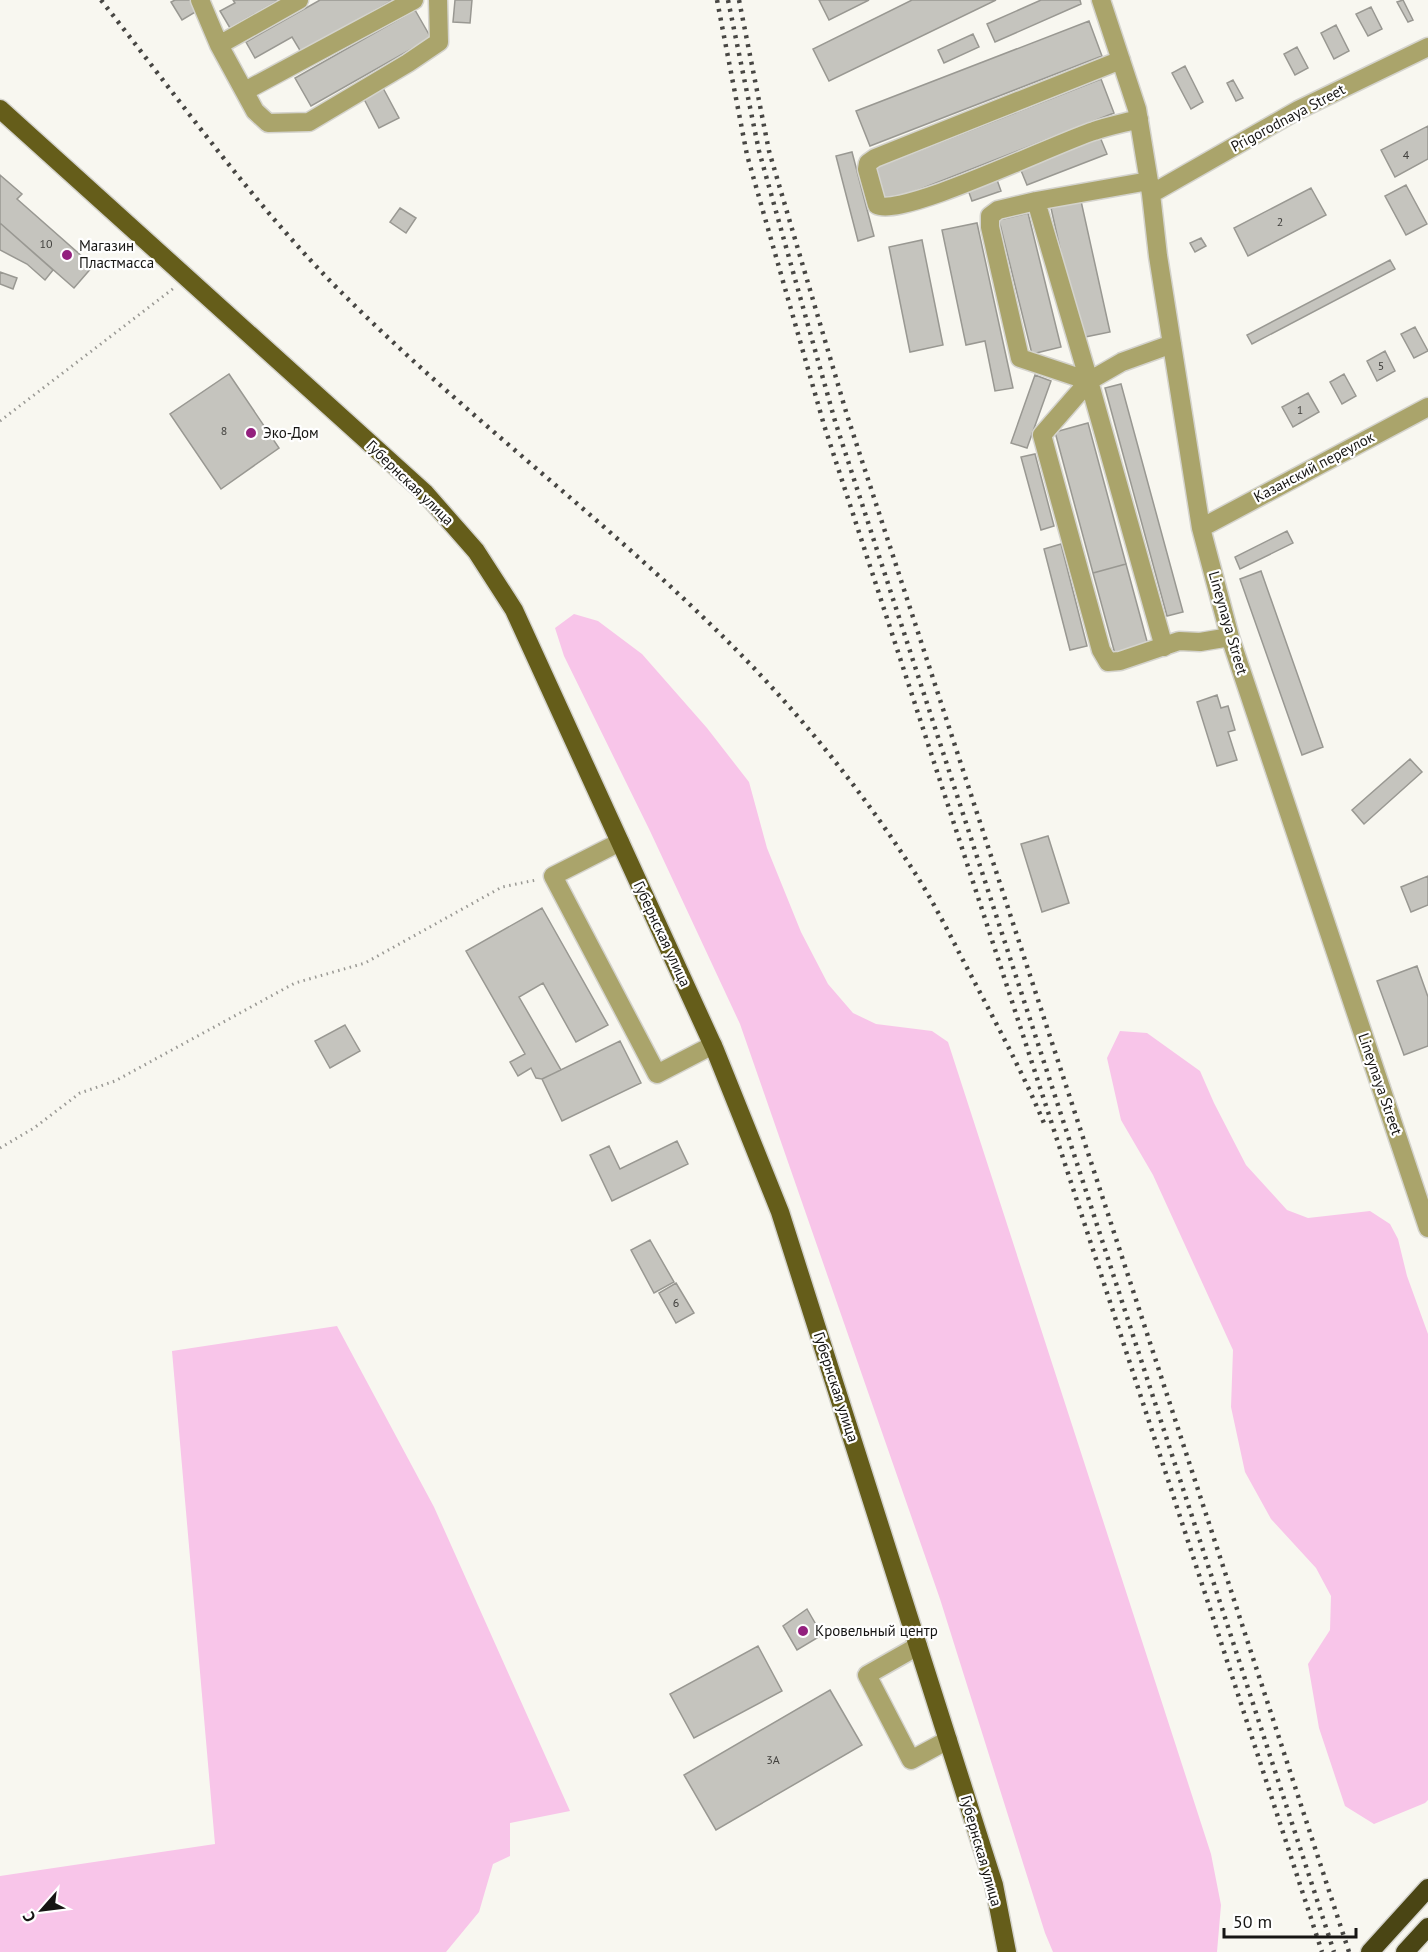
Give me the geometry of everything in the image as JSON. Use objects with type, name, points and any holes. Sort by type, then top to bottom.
[{"type":"highway","points":[[1370,1952],[1428,1888]]},
{"type":"highway","points":[[1406,1950],[1428,1927]]},
{"type":"main road","name":"Губернская улица","points":[[0,109],[425,493],[476,550],[514,610],[713,1046],[780,1212],[994,1885],[1006,1952]]},
{"type":"street","points":[[200,0],[219,45],[255,111],[268,123],[309,122],[439,42],[438,0]]},
{"type":"street","points":[[219,45],[299,0]]},
{"type":"street","points":[[245,91],[414,0]]},
{"type":"street","name":"Lineynaya Street","points":[[1101,0],[1137,109],[1201,528],[1230,637],[1428,1227]]},
{"type":"street","name":"Prigorodnaya Street","points":[[1150,188],[1298,110],[1428,47]]},
{"type":"street","points":[[1121,60],[875,158],[868,163],[867,169],[877,205],[890,208],[926,199],[1093,131],[1138,119]]},
{"type":"street","points":[[1089,381],[1020,358],[990,227],[990,216],[998,210],[1036,201],[1150,188]]},
{"type":"street","points":[[1036,201],[1164,647]]},
{"type":"street","points":[[1172,344],[1122,362],[1089,381],[1042,435],[1101,650],[1108,662],[1120,661],[1179,641],[1200,642],[1230,637]]},
{"type":"street","name":"Казанский переулок","points":[[1201,528],[1428,407]]},
{"type":"street","points":[[620,842],[553,876],[657,1074],[713,1046]]},
{"type":"street","points":[[918,1646],[867,1675],[911,1760],[948,1740]]},
{"type":"path","points":[[0,421],[187,278]]},
{"type":"path","points":[[0,1148],[34,1128],[80,1093],[115,1082],[296,983],[365,963],[502,887],[553,876]]},
{"type":"shaded area","points":[[574,614],[598,621],[642,654],[707,728],[749,782],[767,848],[801,932],[828,984],[853,1013],[876,1024],[932,1031],[948,1042],[1211,1854],[1221,1905],[1217,1952],[1053,1952],[1045,1933],[940,1599],[740,1024],[650,831],[564,656],[555,628]]},
{"type":"shaded area","points":[[1120,1031],[1147,1033],[1200,1071],[1246,1165],[1287,1210],[1308,1218],[1370,1211],[1390,1224],[1398,1239],[1407,1276],[1428,1334],[1428,1800],[1374,1824],[1345,1806],[1319,1728],[1308,1664],[1330,1630],[1331,1596],[1316,1568],[1271,1519],[1245,1472],[1231,1407],[1233,1350],[1153,1175],[1121,1120],[1107,1058]]},
{"type":"shaded area","points":[[337,1326],[434,1507],[570,1811],[510,1823],[510,1856],[493,1864],[479,1912],[446,1952],[0,1952],[0,1876],[215,1844],[172,1351]]},
{"type":"building","points":[[190,0],[197,11],[182,20],[171,2]]},
{"type":"building","points":[[233,0],[279,0],[230,28],[220,11],[235,3]]},
{"type":"building","points":[[320,0],[393,0],[301,52],[292,37],[255,58],[246,42]]},
{"type":"building","points":[[455,0],[472,0],[470,23],[453,22]]},
{"type":"building","points":[[819,0],[869,0],[829,20]]},
{"type":"building","points":[[912,0],[996,0],[829,81],[813,49]]},
{"type":"building","points":[[1041,0],[1080,0],[1081,4],[995,42],[987,24]]},
{"type":"building","points":[[1403,0],[1413,20],[1408,22],[1397,2]]},
{"type":"building","points":[[1371,7],[1382,29],[1368,36],[1356,14]]},
{"type":"building","points":[[415,10],[431,38],[311,106],[295,78]]},
{"type":"building","points":[[1089,21],[1102,56],[870,146],[856,111]]},
{"type":"building","points":[[1336,25],[1349,51],[1334,59],[1321,33]]},
{"type":"building","points":[[973,34],[979,47],[944,63],[938,50]]},
{"type":"building","points":[[1297,47],[1308,68],[1295,75],[1284,54]]},
{"type":"building","points":[[1185,66],[1203,102],[1191,109],[1172,73]]},
{"type":"building","points":[[1101,79],[1114,113],[885,203],[872,169]]},
{"type":"building","points":[[1233,80],[1243,98],[1236,101],[1227,83]]},
{"type":"building","points":[[383,88],[399,118],[379,128],[364,99]]},
{"type":"building","points":[[1428,126],[1428,159],[1395,177],[1381,150]]},
{"type":"building","points":[[1100,137],[1107,154],[1027,185],[1020,168]]},
{"type":"building","points":[[852,152],[874,236],[858,241],[836,156]]},
{"type":"building","points":[[0,175],[22,194],[17,199],[93,266],[74,288],[0,223]]},
{"type":"building","points":[[996,177],[1001,191],[972,201],[967,187]]},
{"type":"building","points":[[1406,185],[1427,224],[1406,235],[1385,196]]},
{"type":"building","points":[[1311,188],[1326,215],[1248,256],[1234,228]]},
{"type":"building","points":[[1081,201],[1110,332],[1080,338],[1051,208]]},
{"type":"building","points":[[400,208],[416,218],[406,233],[390,222]]},
{"type":"building","points":[[1028,213],[1061,347],[1032,354],[999,220]]},
{"type":"building","points":[[0,223],[53,270],[45,280],[27,264],[0,250]]},
{"type":"building","points":[[977,223],[1013,388],[995,391],[985,341],[966,345],[942,230]]},
{"type":"building","points":[[1201,238],[1206,246],[1195,252],[1190,243]]},
{"type":"building","points":[[922,240],[943,345],[910,352],[889,247]]},
{"type":"building","points":[[1390,260],[1395,269],[1252,344],[1247,335]]},
{"type":"building","points":[[0,272],[17,278],[13,289],[0,284]]},
{"type":"building","points":[[1415,327],[1428,351],[1414,358],[1401,334]]},
{"type":"building","points":[[1385,351],[1395,371],[1377,381],[1367,361]]},
{"type":"building","points":[[229,374],[279,448],[221,489],[170,414]]},
{"type":"building","points":[[1344,374],[1356,396],[1342,404],[1330,382]]},
{"type":"building","points":[[1035,375],[1051,381],[1027,448],[1011,443]]},
{"type":"building","points":[[1121,384],[1183,612],[1167,616],[1105,388]]},
{"type":"building","points":[[1308,393],[1319,412],[1293,427],[1282,407]]},
{"type":"building","points":[[1088,423],[1126,564],[1093,573],[1055,432]]},
{"type":"building","points":[[1035,454],[1054,526],[1041,530],[1021,457]]},
{"type":"building","points":[[1287,531],[1293,543],[1240,569],[1235,557]]},
{"type":"building","points":[[1061,544],[1087,646],[1070,650],[1044,549]]},
{"type":"building","points":[[1126,564],[1148,645],[1115,654],[1093,573]]},
{"type":"building","points":[[1261,571],[1323,747],[1302,755],[1240,579]]},
{"type":"building","points":[[1217,695],[1221,708],[1228,706],[1235,730],[1228,732],[1237,760],[1217,766],[1197,702]]},
{"type":"building","points":[[1410,759],[1422,772],[1364,824],[1352,810]]},
{"type":"building","points":[[1048,836],[1069,903],[1042,912],[1021,844]]},
{"type":"building","points":[[1428,876],[1428,905],[1411,912],[1401,887]]},
{"type":"building","points":[[542,908],[608,1025],[576,1042],[543,983],[519,997],[561,1070],[542,1079],[536,1078],[531,1068],[518,1076],[510,1062],[525,1054],[466,951]]},
{"type":"building","points":[[1417,966],[1428,997],[1428,1046],[1404,1055],[1377,981]]},
{"type":"building","points":[[345,1025],[360,1051],[330,1068],[315,1041]]},
{"type":"building","points":[[620,1041],[641,1083],[562,1121],[542,1079]]},
{"type":"building","points":[[677,1141],[688,1164],[612,1201],[590,1155],[609,1146],[620,1169]]},
{"type":"building","points":[[650,1240],[674,1282],[654,1293],[631,1250]]},
{"type":"building","points":[[676,1283],[694,1313],[676,1323],[659,1293]]},
{"type":"building","name":"Кровельный центр","points":[[807,1609],[822,1635],[797,1650],[783,1626]]},
{"type":"building","points":[[758,1646],[782,1691],[694,1738],[670,1694]]},
{"type":"building","points":[[830,1690],[862,1745],[716,1830],[684,1775]]},
{"type":"railway","points":[[101,0],[247,188],[310,260],[393,342],[652,569],[702,616],[751,665],[816,738],[876,816],[921,883],[1002,1035],[1046,1128]]},
{"type":"railway","points":[[717,0],[747,155],[824,425],[1322,1952]]},
{"type":"railway","points":[[728,0],[759,151],[835,421],[1334,1952]]},
{"type":"railway","points":[[739,0],[769,151],[847,415],[1349,1952]]},
{"type":"place","name":"Магазин Пластмасса","points":[[67,255]]},
{"type":"place","name":"Эко-Дом","points":[[251,433]]},
{"type":"place","name":"Кровельный центр","points":[[803,1631]]}]
